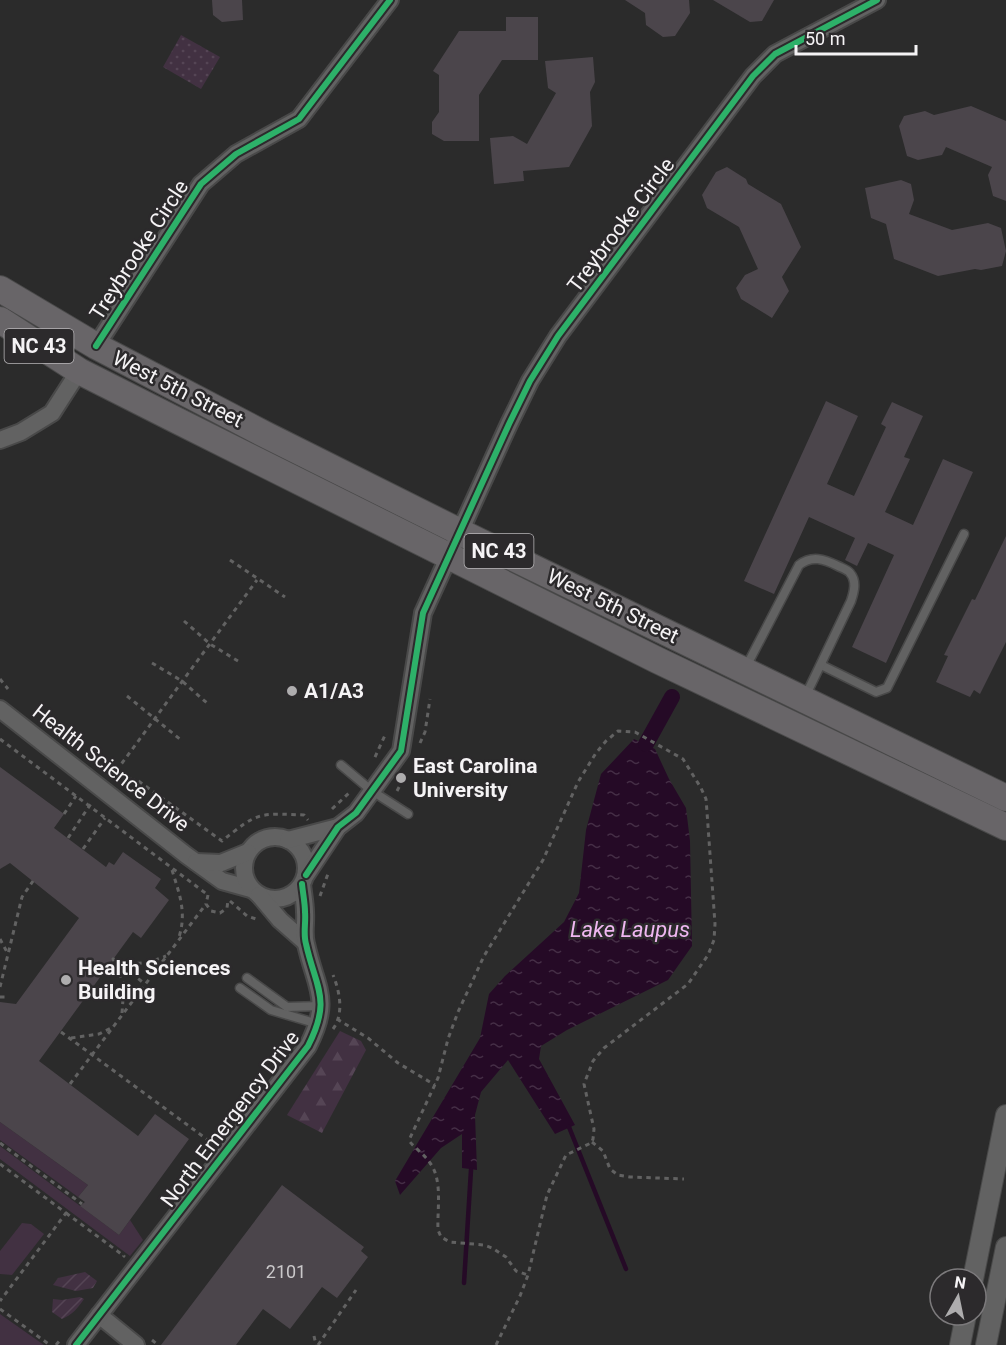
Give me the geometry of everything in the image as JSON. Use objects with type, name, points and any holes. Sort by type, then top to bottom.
[{"type":"main road","name":"West 5th Street","points":[[0,290],[96,346],[460,532],[1006,798]]},
{"type":"main road","name":"West 5th Street","points":[[0,320],[79,371],[657,660],[1006,827]]},
{"type":"street","name":"Treybrooke Circle","points":[[96,346],[201,184],[236,154],[299,119],[390,0]]},
{"type":"street","name":"Treybrooke Circle","points":[[460,532],[530,381],[558,336],[753,76],[775,54],[877,0]]},
{"type":"street","points":[[0,440],[21,432],[52,413],[79,371]]},
{"type":"street","points":[[255,892],[268,899],[287,897],[296,892],[338,827],[356,813],[401,751],[423,613],[460,532]]},
{"type":"street","name":"Health Science Drive","points":[[0,709],[106,783],[195,862],[222,880],[255,892]]},
{"type":"street","points":[[305,942],[280,921],[255,892],[246,880],[243,871],[244,861],[248,852],[261,840],[279,837],[288,840],[338,827]]},
{"type":"street","name":"North Emergency Drive","points":[[76,1345],[309,1046],[322,1006],[305,942],[306,864],[297,846],[288,840]]},
{"type":"street","name":"Health Science Drive","points":[[195,862],[221,863],[248,852]]},
{"type":"street","points":[[975,1267],[1006,1115]]},
{"type":"street","points":[[986,1345],[1006,1247]]},
{"type":"street","points":[[99,1315],[136,1345]]},
{"type":"street","points":[[960,1345],[964,1327]]},
{"type":"lane","points":[[821,665],[876,692],[887,688],[964,534]]},
{"type":"lane","points":[[744,670],[799,565],[805,560],[814,558],[825,560],[850,573],[855,589],[804,700]]},
{"type":"lane","points":[[341,765],[372,791],[408,814]]},
{"type":"lane","points":[[247,978],[287,1007],[322,1006]]},
{"type":"lane","points":[[240,988],[271,1010],[318,1024]]},
{"type":"path","points":[[230,560],[285,597]]},
{"type":"path","points":[[68,838],[89,806],[257,580]]},
{"type":"path","points":[[184,621],[210,644],[238,661]]},
{"type":"path","points":[[152,663],[182,681],[207,703]]},
{"type":"path","points":[[0,679],[8,689]]},
{"type":"path","points":[[127,696],[181,740]]},
{"type":"path","points":[[374,759],[388,731]]},
{"type":"path","points":[[496,1345],[528,1275],[547,1195],[566,1155],[591,1142],[594,1129],[584,1084],[593,1061],[604,1048],[688,984],[701,968],[714,940],[714,907],[706,799],[683,759],[635,732],[618,731],[612,736],[596,753],[578,782],[543,860],[484,956],[458,1012],[435,1085],[410,1134],[410,1142],[435,1171],[438,1184],[438,1230],[441,1237],[450,1242],[484,1245],[506,1257],[516,1271],[528,1275]]},
{"type":"path","points":[[0,739],[208,895]]},
{"type":"path","points":[[106,783],[137,780],[222,841],[248,820],[263,813],[304,815],[313,826]]},
{"type":"path","points":[[325,815],[352,790]]},
{"type":"path","points":[[64,814],[76,796]]},
{"type":"path","points":[[83,849],[105,818]]},
{"type":"path","points":[[313,904],[320,896],[331,865]]},
{"type":"path","points":[[172,868],[183,910],[178,941]]},
{"type":"path","points":[[0,987],[22,897],[33,881]]},
{"type":"path","points":[[70,1084],[206,904],[208,895],[215,890]]},
{"type":"path","points":[[224,892],[228,899],[247,916],[262,921]]},
{"type":"path","points":[[206,904],[211,911],[220,913],[227,908],[228,899]]},
{"type":"path","points":[[0,939],[8,954]]},
{"type":"path","points":[[113,959],[127,964],[141,964],[167,955]]},
{"type":"path","points":[[113,959],[145,984]]},
{"type":"path","points":[[113,959],[124,985],[122,1015]]},
{"type":"path","points":[[0,997],[6,997]]},
{"type":"path","points":[[338,1019],[368,1038],[398,1063],[435,1085]]},
{"type":"path","points":[[69,1038],[99,1034],[112,1028]]},
{"type":"path","points":[[61,1032],[226,1154]]},
{"type":"path","points":[[591,1142],[603,1151],[610,1169],[618,1175],[684,1179]]},
{"type":"path","points":[[0,1143],[82,1204]]},
{"type":"path","points":[[0,1164],[124,1256],[119,1262]]},
{"type":"path","points":[[0,1301],[66,1213]]},
{"type":"path","points":[[317,1345],[356,1290]]},
{"type":"path","points":[[0,1309],[50,1345]]},
{"type":"path","points":[[314,1336],[317,1345]]},
{"type":"green space","points":[[181,35],[220,57],[201,89],[163,67]]},
{"type":"green space","points":[[340,1031],[361,1041],[366,1050],[322,1133],[287,1115]]},
{"type":"green space","points":[[0,1122],[88,1185],[78,1197],[0,1140]]},
{"type":"green space","points":[[0,1146],[119,1235],[130,1220],[143,1240],[130,1256],[0,1159]]},
{"type":"green space","points":[[22,1223],[31,1224],[44,1234],[12,1275],[0,1274],[0,1251]]},
{"type":"green space","points":[[85,1272],[97,1281],[93,1288],[76,1291],[53,1285],[58,1278]]},
{"type":"green space","points":[[80,1297],[84,1299],[82,1302],[66,1317],[62,1319],[52,1312],[53,1299]]},
{"type":"green space","points":[[0,1314],[44,1345],[0,1345]]},
{"type":"water","name":"Lake Laupus","points":[[634,739],[655,749],[686,808],[690,841],[692,946],[668,980],[567,1030],[541,1046],[539,1059],[575,1125],[555,1134],[508,1060],[481,1092],[475,1115],[477,1170],[462,1168],[462,1134],[441,1148],[400,1195],[395,1181],[480,1038],[489,994],[505,976],[564,922],[579,893],[586,830],[601,774]]},
{"type":"building","points":[[212,0],[242,0],[243,20],[222,22],[213,15]]},
{"type":"building","points":[[625,0],[689,0],[690,13],[675,36],[663,37],[646,25],[645,13]]},
{"type":"building","points":[[713,0],[774,0],[762,21],[750,22]]},
{"type":"building","points":[[506,17],[538,17],[538,60],[502,60],[479,95],[479,141],[444,141],[432,134],[432,122],[439,112],[439,75],[433,71],[459,31],[506,31]]},
{"type":"building","points":[[593,57],[595,82],[590,92],[592,126],[569,167],[523,171],[524,181],[494,184],[490,138],[513,136],[527,144],[556,93],[548,88],[545,61]]},
{"type":"building","points":[[971,106],[1006,121],[1006,201],[993,196],[988,175],[992,167],[946,147],[942,155],[918,160],[907,156],[899,126],[904,116],[925,111],[934,115]]},
{"type":"building","points":[[727,167],[746,179],[748,184],[781,204],[801,247],[782,277],[789,291],[772,318],[741,299],[736,288],[745,275],[758,269],[739,227],[707,208],[702,195],[716,172]]},
{"type":"building","points":[[901,180],[911,184],[914,200],[909,214],[952,230],[988,223],[1001,228],[1006,251],[1002,266],[938,276],[894,259],[886,224],[871,218],[865,188]]},
{"type":"building","points":[[826,401],[858,416],[827,484],[854,496],[886,427],[881,424],[892,402],[923,416],[904,457],[910,459],[885,512],[913,525],[943,459],[973,472],[886,663],[852,647],[894,555],[868,543],[857,566],[845,560],[855,538],[809,517],[774,594],[744,581]]},
{"type":"building","points":[[1006,536],[1006,642],[980,694],[974,690],[970,697],[936,682],[948,656],[944,655],[972,599],[975,600]]},
{"type":"building","name":"Health Sciences Building","points":[[0,767],[64,814],[54,828],[106,867],[109,862],[114,865],[123,852],[161,879],[155,888],[169,900],[141,938],[133,932],[39,1061],[138,1136],[155,1114],[189,1139],[119,1235],[80,1206],[85,1202],[78,1197],[88,1185],[0,1122],[0,1002],[16,1004],[79,918],[10,863],[0,869]]},
{"type":"building","points":[[282,1185],[364,1247],[361,1251],[368,1257],[337,1298],[322,1287],[290,1329],[263,1309],[236,1345],[161,1345]]},
{"type":"waterway","points":[[646,744],[672,697]]},
{"type":"waterway","points":[[569,1127],[626,1269]]},
{"type":"waterway","points":[[464,1283],[471,1170]]},
{"type":"cycle path","points":[[96,346],[201,184],[236,154],[299,119],[390,0]]},
{"type":"cycle path","points":[[306,875],[338,827],[356,813],[401,751],[423,613],[509,424],[530,381],[558,336],[753,76],[775,54],[877,0]]},
{"type":"cycle path","points":[[76,1345],[308,1046],[315,1030],[321,1005],[305,940],[302,884]]},
{"type":"place","name":"A1/A3","points":[[292,691]]},
{"type":"place","name":"East Carolina University","points":[[401,778]]},
{"type":"place","name":"Health Sciences Building","points":[[66,980]]}]
